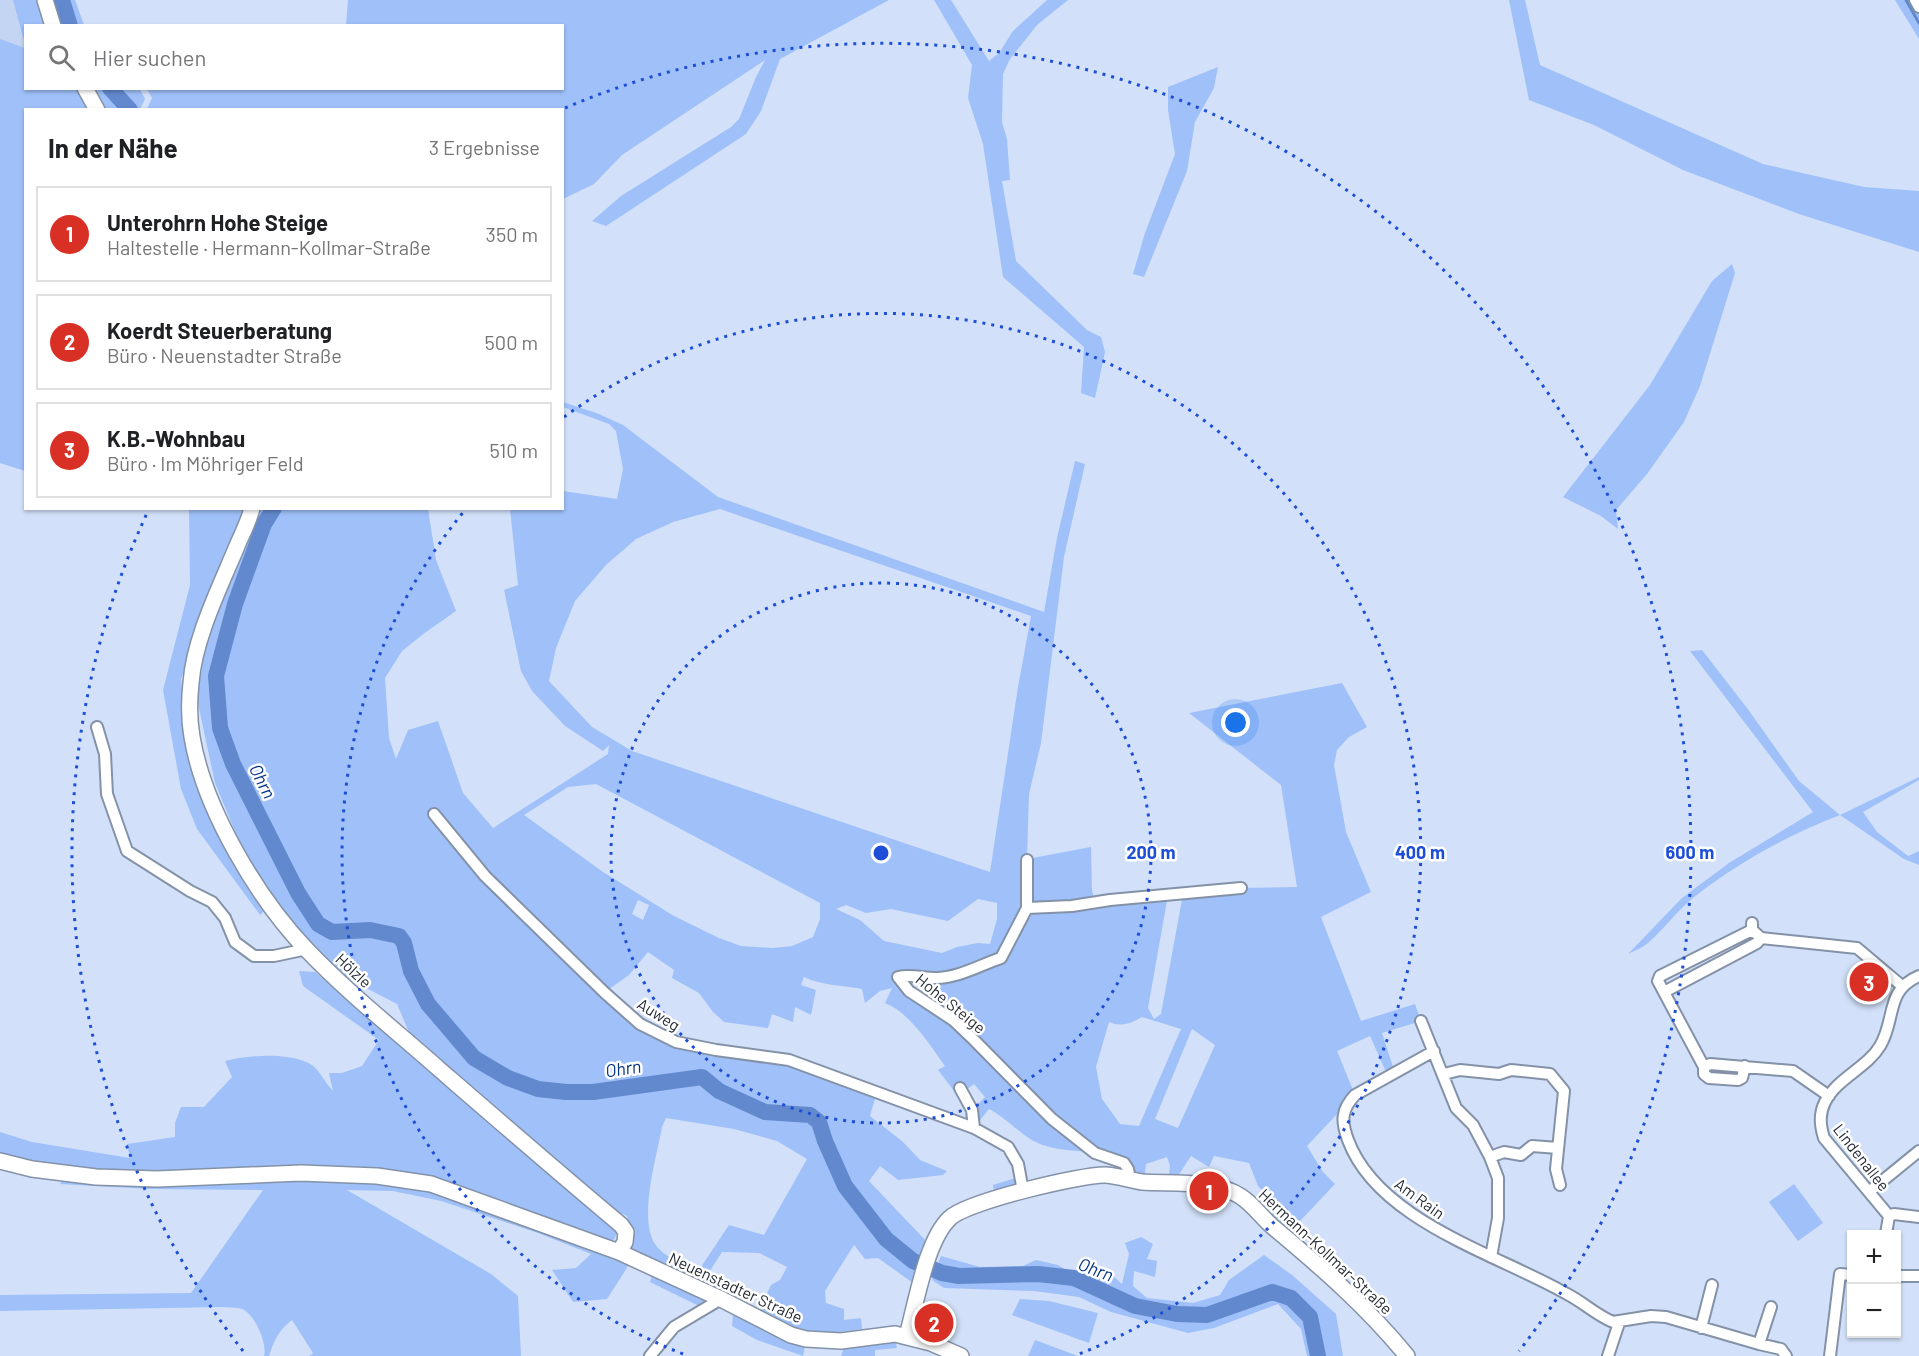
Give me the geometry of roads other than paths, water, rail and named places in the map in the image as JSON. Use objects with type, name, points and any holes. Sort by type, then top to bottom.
[{"type":"street","points":[[45,0],[52,24]]},
{"type":"street","points":[[1915,0],[1919,7]]},
{"type":"street","points":[[86,90],[96,108]]},
{"type":"street","points":[[97,727],[105,754],[107,794],[127,851],[190,891],[212,902],[225,918],[235,942],[254,956],[274,956],[307,950],[268,902],[246,869],[215,809],[204,782],[192,738],[189,715],[194,659],[251,510]]},
{"type":"street","name":"Auweg","points":[[434,814],[484,876],[640,1024],[676,1042],[789,1060],[974,1128],[1008,1147],[1018,1164],[1023,1191]]},
{"type":"street","name":"Hohe Steige","points":[[1027,860],[1027,908],[1000,958],[957,975],[936,978],[904,975],[898,977],[909,991],[953,1020],[975,1040],[1052,1119],[1095,1153],[1124,1163],[1130,1180]]},
{"type":"street","points":[[1027,908],[1072,906],[1110,900],[1241,888]]},
{"type":"street","points":[[1902,986],[1857,948],[1761,938],[1752,927],[1660,976],[1658,981],[1704,1067],[1710,1064],[1793,1071],[1828,1096],[1877,1052],[1883,1042],[1896,996],[1902,986],[1919,976]]},
{"type":"street","points":[[1664,992],[1757,943],[1761,938]]},
{"type":"street","name":"Hölzle","points":[[307,950],[542,1159],[621,1225],[626,1232],[625,1242],[619,1252]]},
{"type":"street","points":[[1421,1021],[1456,1108],[1473,1125],[1498,1178],[1498,1218],[1491,1257]]},
{"type":"street","name":"Am Rain","points":[[1434,1051],[1355,1095],[1347,1104],[1343,1114],[1343,1126],[1354,1157],[1373,1180],[1401,1205],[1453,1239],[1567,1294],[1606,1319],[1619,1323]]},
{"type":"street","points":[[1444,1074],[1460,1070],[1499,1074],[1511,1070],[1550,1074],[1564,1091],[1557,1169],[1560,1185]]},
{"type":"street","points":[[960,1088],[972,1110],[974,1128]]},
{"type":"street","name":"Lindenallee","points":[[1828,1096],[1820,1118],[1824,1138],[1889,1216],[1894,1214],[1919,1217]]},
{"type":"street","points":[[1490,1157],[1504,1152],[1521,1155],[1532,1146],[1558,1148]]},
{"type":"street","points":[[1870,1191],[1913,1161],[1919,1151]]},
{"type":"street","name":"Neuenstadter Straße","points":[[0,1161],[96,1177],[157,1179],[301,1173],[348,1174],[407,1180],[449,1190],[619,1252],[721,1299],[778,1330],[806,1339],[841,1341],[895,1334],[931,1343],[962,1356]]},
{"type":"street","name":"Hermann-Kollmar-Straße","points":[[907,1336],[930,1253],[938,1232],[951,1216],[967,1208],[1051,1183],[1107,1175],[1130,1180],[1224,1189],[1240,1196],[1332,1276],[1387,1331],[1407,1356]]},
{"type":"street","points":[[1887,1230],[1889,1216]]},
{"type":"street","points":[[1830,1356],[1840,1274],[1847,1275]]},
{"type":"street","points":[[1901,1276],[1919,1276]]},
{"type":"street","points":[[1701,1328],[1712,1285]]},
{"type":"street","points":[[650,1356],[674,1327],[721,1299]]},
{"type":"street","points":[[1759,1344],[1771,1307]]},
{"type":"street","points":[[1608,1356],[1619,1323],[1651,1316],[1666,1317],[1781,1349],[1786,1356]]},
{"type":"street","points":[[1759,1344],[1769,1356]]},
{"type":"waterway","name":"Ohrn","points":[[62,0],[69,24]]},
{"type":"waterway","points":[[1906,0],[1919,23]]},
{"type":"waterway","name":"Ohrn","points":[[112,90],[128,108]]},
{"type":"waterway","name":"Ohrn","points":[[273,510],[264,524],[235,604],[216,676],[220,728],[233,764],[298,893],[318,924],[332,932],[370,930],[399,936],[404,943],[411,971],[428,1004],[474,1058],[508,1078],[538,1089],[593,1092],[702,1077],[719,1091],[765,1112],[810,1115],[819,1122],[845,1186],[886,1239],[913,1261],[942,1273],[959,1276],[1038,1274],[1074,1278],[1135,1306],[1177,1314],[1207,1315],[1272,1292],[1291,1298],[1310,1317],[1318,1356]]},
{"type":"place","name":"K.B.-Wohnbau","points":[[1869,982]]},
{"type":"place","name":"Unterohrn Hohe Steige","points":[[1209,1191]]},
{"type":"place","name":"Koerdt Steuerberatung","points":[[934,1323]]}]
